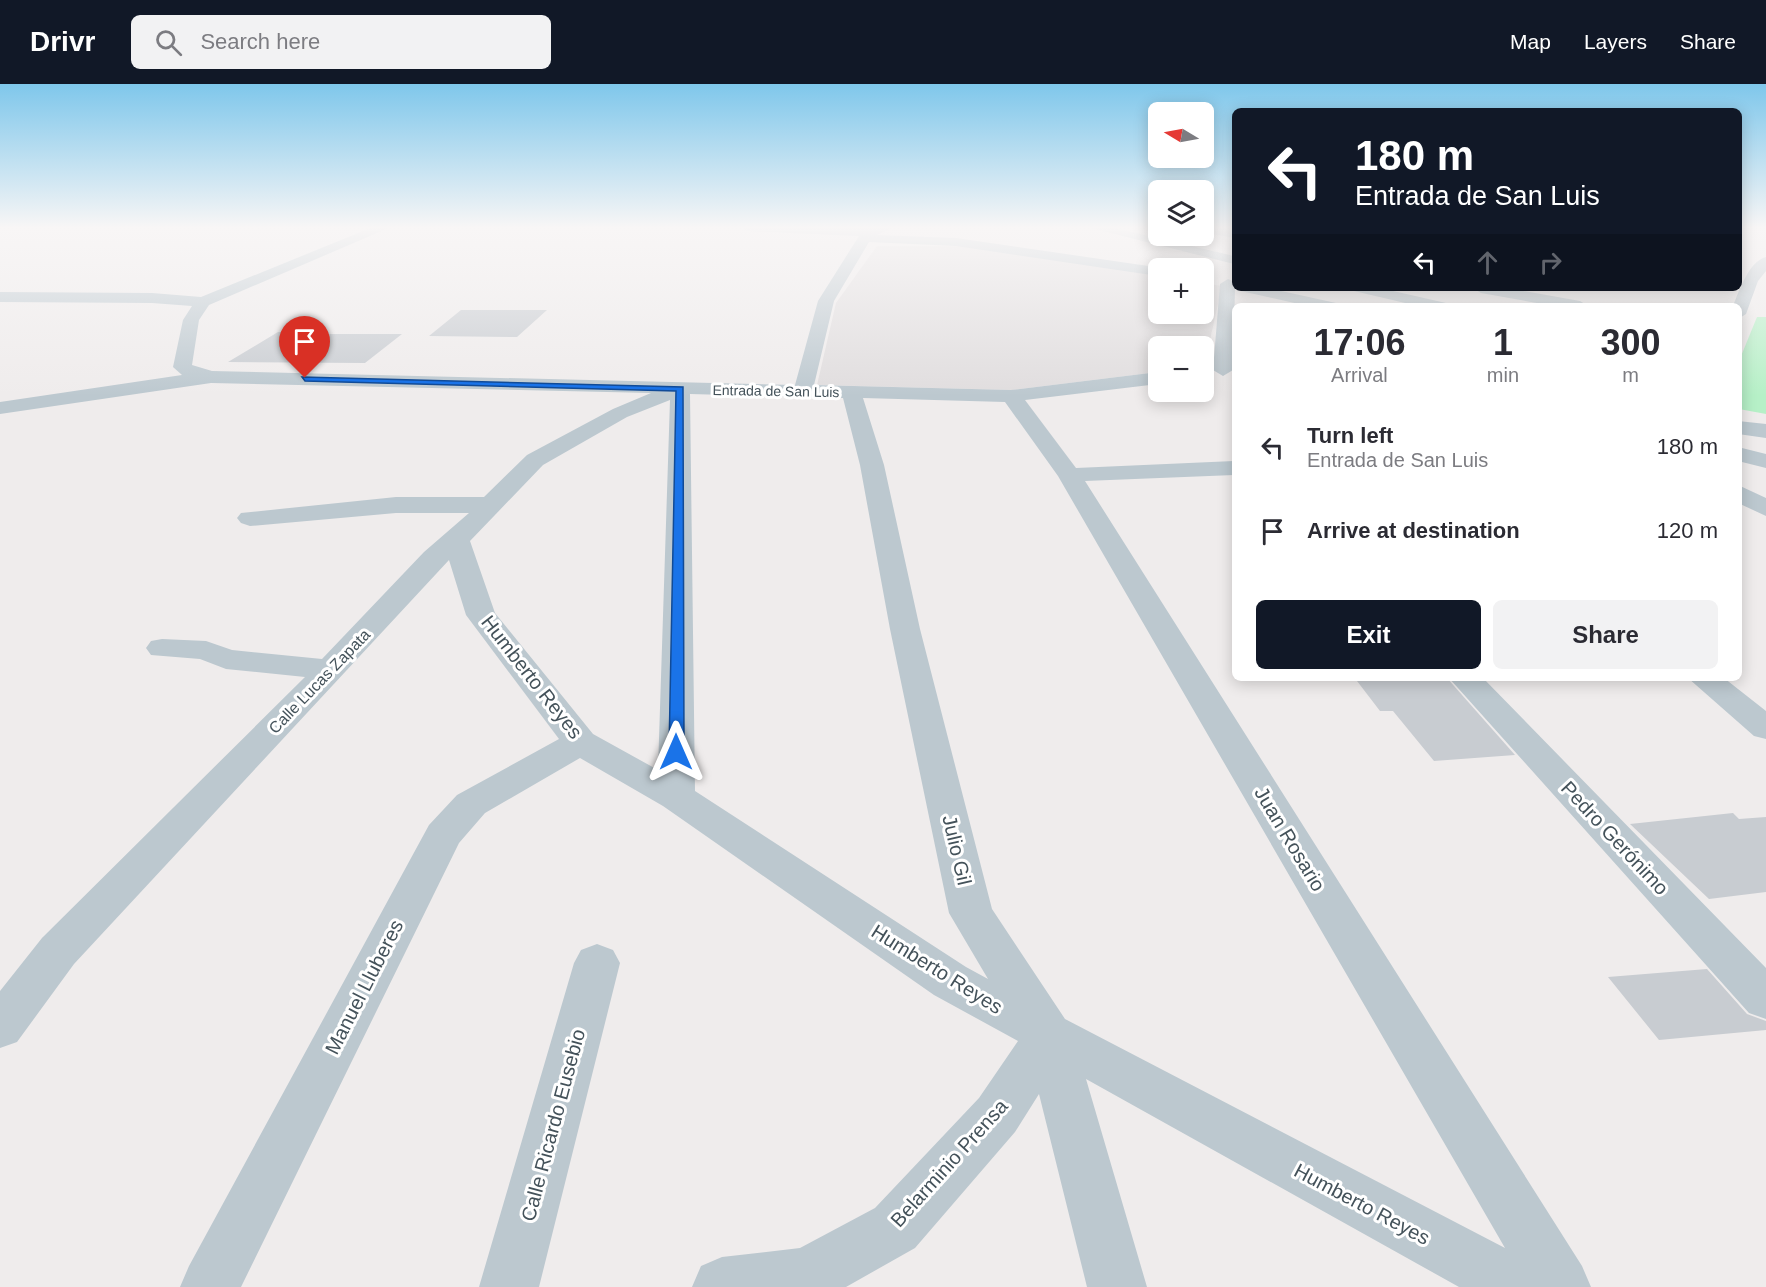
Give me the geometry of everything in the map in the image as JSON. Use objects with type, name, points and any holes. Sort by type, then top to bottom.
[{"type":"street","points":[[0,297],[152,298],[203,302],[249,283]]},
{"type":"street","points":[[803,392],[826,301],[837,283]]},
{"type":"street","points":[[1740,303],[1744,283]]},
{"type":"street","points":[[1214,371],[1229,369],[1230,285]]},
{"type":"street","points":[[1259,291],[1316,303]]},
{"type":"street","points":[[1372,291],[1426,303]]},
{"type":"street","points":[[1498,291],[1564,303]]},
{"type":"street","points":[[203,302],[191,320],[182,367],[192,373],[212,376]]},
{"type":"street","points":[[0,408],[212,376]]},
{"type":"street","name":"Entrada de San Luis","points":[[212,376],[1011,396],[1148,379]]},
{"type":"street","points":[[676,797],[680,389]]},
{"type":"street","name":"Calle Lucas Zapata","points":[[0,1027],[58,951],[330,670],[434,558],[456,540],[488,505],[535,460],[620,413],[680,389]]},
{"type":"street","name":"Julio Gil","points":[[851,392],[872,465],[905,629],[971,913],[1049,1036],[1117,1287]]},
{"type":"street","name":"Juan Rosario","points":[[1011,396],[1069,476],[1561,1287]]},
{"type":"street","points":[[1742,428],[1766,431]]},
{"type":"street","points":[[1742,455],[1766,461]]},
{"type":"street","points":[[1069,476],[1232,468]]},
{"type":"street","points":[[1742,494],[1766,508]]},
{"type":"street","points":[[250,518],[396,505],[488,505]]},
{"type":"street","name":"Humberto Reyes","points":[[456,540],[481,615],[580,742],[676,797],[950,981],[1518,1287]]},
{"type":"street","points":[[162,648],[206,650],[226,659],[330,670]]},
{"type":"street","name":"Pedro Gerónimo","points":[[1468,681],[1766,999]]},
{"type":"street","points":[[1708,681],[1766,728]]},
{"type":"street","name":"Manuel Lluberes","points":[[210,1287],[443,835],[471,804],[580,742]]},
{"type":"street","name":"Calle Ricardo Eusebio","points":[[509,1287],[597,963]]},
{"type":"street","name":"Belarminio Prensa","points":[[722,1287],[806,1282],[895,1228],[997,1115],[1049,1036]]},
{"type":"shaded area","points":[[850,283],[1148,283],[1148,324],[1214,324],[1211,336],[1148,336],[1148,373],[1012,390],[817,385],[836,303]]},
{"type":"shaded area","points":[[1214,285],[1222,286],[1214,322]]},
{"type":"green space","points":[[1757,317],[1766,317],[1766,414],[1742,410],[1742,354]]},
{"type":"building","points":[[461,310],[547,310],[517,337],[429,336]]},
{"type":"building","points":[[278,332],[402,334],[365,363],[228,362]]},
{"type":"building","points":[[1357,681],[1450,681],[1515,755],[1434,761],[1393,711],[1380,711]]},
{"type":"building","points":[[1733,813],[1739,819],[1766,817],[1766,892],[1709,899],[1630,824]]},
{"type":"building","points":[[1707,969],[1747,1014],[1766,1021],[1766,1030],[1659,1040],[1608,977]]},
{"type":"route","points":[[305,378],[680,389],[676,752]]}]
